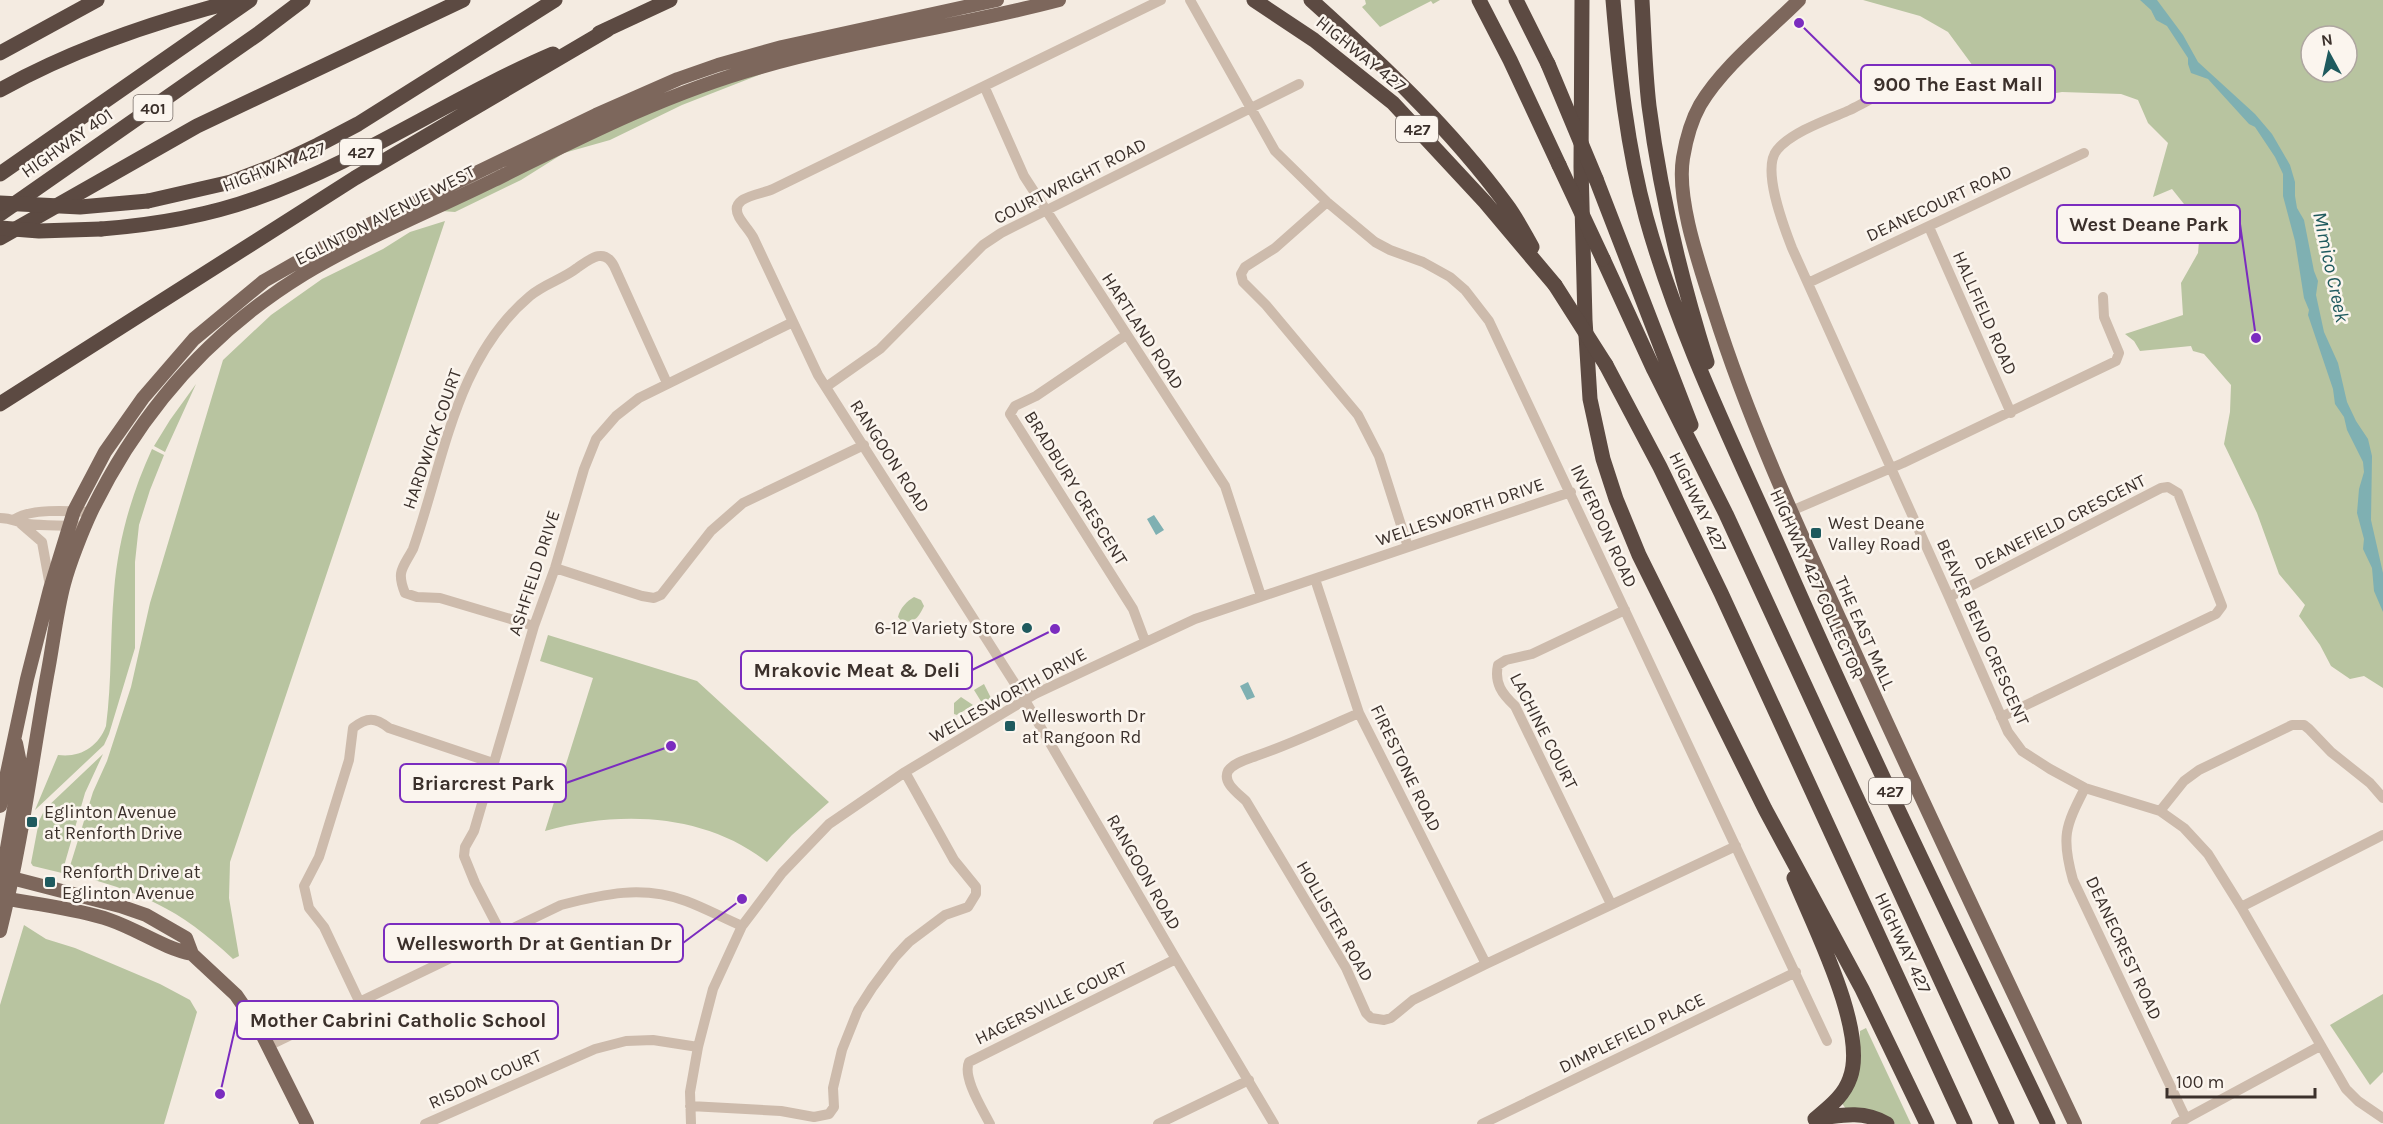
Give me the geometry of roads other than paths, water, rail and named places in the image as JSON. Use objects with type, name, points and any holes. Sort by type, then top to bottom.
[{"type":"highway","points":[[0,53],[97,0]]},
{"type":"highway","points":[[0,90],[123,33],[239,0]]},
{"type":"highway","name":"HIGHWAY 401","points":[[0,174],[250,0]]},
{"type":"highway","name":"HIGHWAY 401","points":[[0,214],[258,34],[303,0]]},
{"type":"highway","points":[[0,238],[158,147],[239,104],[462,0]]},
{"type":"highway","points":[[0,203],[80,207],[148,201],[231,182],[276,165],[358,124],[555,0]]},
{"type":"highway","name":"HIGHWAY 427","points":[[0,228],[49,231],[101,230],[158,223],[256,199],[354,155],[517,69],[670,0]]},
{"type":"highway","name":"HIGHWAY 427","points":[[1254,0],[1314,40],[1393,103],[1485,202],[1555,285],[1606,365],[1660,467],[1721,593],[1965,1124]]},
{"type":"highway","points":[[1311,0],[1377,59],[1453,138],[1507,205],[1555,285]]},
{"type":"highway","name":"HIGHWAY 427","points":[[1479,0],[1520,80],[1654,370],[1726,514],[2007,1124]]},
{"type":"highway","points":[[1516,0],[1548,64],[1596,179],[1726,514]]},
{"type":"highway","points":[[1574,0],[1581,82]]},
{"type":"highway","points":[[1582,0],[1581,211],[1586,339],[1590,399],[1603,459],[1632,540],[1765,809],[1862,989],[1926,1124]]},
{"type":"highway","name":"HIGHWAY 427 COLLECTOR","points":[[1613,0],[1627,119],[1646,214],[1682,321],[1738,456],[1839,683],[2048,1124]]},
{"type":"highway","points":[[1616,38],[1624,0]]},
{"type":"highway","points":[[1642,0],[1649,107],[1672,227],[1695,322],[1738,456]]},
{"type":"highway","points":[[0,402],[355,178],[607,30]]},
{"type":"highway","points":[[1765,809],[1845,1002],[1855,1051],[1852,1074],[1846,1087],[1839,1098],[1811,1122]]},
{"type":"highway","points":[[1811,1122],[1858,1114],[1871,1116],[1887,1124]]},
{"type":"main road","name":"EGLINTON AVENUE WEST","points":[[0,931],[16,762],[15,741],[50,590],[74,511],[105,452],[143,398],[194,339],[250,291],[294,263],[596,115],[678,79],[783,47],[997,0]]},
{"type":"main road","name":"EGLINTON AVENUE WEST","points":[[4,885],[34,755],[64,581],[91,512],[120,459],[149,416],[190,365],[226,330],[268,298],[344,252],[590,133],[693,88],[788,60],[1059,0]]},
{"type":"main road","name":"THE EAST MALL","points":[[1799,0],[1724,74],[1700,106],[1691,125],[1682,162],[1686,211],[1702,272],[1734,374],[1791,511],[1900,753],[2075,1124]]},
{"type":"main road","name":"EGLINTON AVENUE WEST","points":[[0,806],[16,762]]},
{"type":"main road","points":[[4,885],[109,920],[136,930],[172,950],[192,954]]},
{"type":"main road","points":[[4,885],[85,895],[146,915],[186,938],[192,954],[236,995],[268,1046],[307,1124]]},
{"type":"street","name":"RANGOON ROAD","points":[[1161,0],[985,88],[773,189],[744,198],[738,204],[736,211],[753,237],[826,387],[1026,700],[1274,1124]]},
{"type":"street","points":[[1190,0],[1250,110]]},
{"type":"street","name":"COURTWRIGHT ROAD","points":[[826,387],[879,349],[983,245],[1001,233],[1299,84]]},
{"type":"street","name":"BEAVER BEND CRESCENT","points":[[1887,84],[1875,97],[1785,141],[1774,152],[1772,173],[1776,203],[1792,248],[2007,732],[2022,751],[2085,788],[2124,798],[2160,811],[2184,828],[2208,854],[2241,907],[2346,1089],[2358,1101],[2383,1118]]},
{"type":"street","name":"HARTLAND ROAD","points":[[985,88],[1024,176],[1225,486],[1261,597]]},
{"type":"street","name":"INVERDON ROAD","points":[[1250,110],[1275,152],[1327,202],[1375,242],[1390,250],[1424,261],[1450,277],[1479,305],[1499,339],[1827,1041]]},
{"type":"street","name":"DEANECOURT ROAD","points":[[1808,283],[2084,153]]},
{"type":"street","points":[[1327,202],[1275,248],[1245,267],[1241,274],[1243,282],[1266,305],[1358,415],[1378,456],[1408,547]]},
{"type":"street","name":"HALLFIELD ROAD","points":[[1929,227],[2011,413]]},
{"type":"street","name":"HARDWICK COURT","points":[[534,626],[440,598],[417,597],[405,593],[401,583],[402,567],[413,549],[464,386],[478,360],[502,326],[531,295],[595,256],[604,255],[614,266],[667,383]]},
{"type":"street","points":[[1791,511],[2011,413],[2116,361],[2120,353],[2104,317],[2103,297]]},
{"type":"street","name":"ASHFIELD DRIVE","points":[[501,933],[475,883],[464,856],[465,847],[474,831],[534,626],[555,568],[584,469],[596,439],[625,408],[667,383],[793,322]]},
{"type":"street","name":"BRADBURY CRESCENT","points":[[1126,335],[1036,396],[1015,406],[1010,414],[1121,590],[1132,609],[1145,641]]},
{"type":"street","points":[[555,568],[654,598],[661,595],[711,531],[743,503],[864,445]]},
{"type":"street","name":"DEANEFIELD CRESCENT","points":[[1949,597],[2161,488],[2168,487],[2178,493],[2222,606],[2216,614],[2001,717]]},
{"type":"street","name":"WELLESWORTH DRIVE","points":[[691,1124],[690,1106],[698,1047],[713,989],[742,926],[782,873],[829,824],[905,772],[1026,700],[1145,641],[1195,619],[1571,492]]},
{"type":"street","points":[[15,519],[22,514],[91,512]]},
{"type":"street","points":[[0,518],[15,519],[26,524],[86,527]]},
{"type":"street","points":[[15,519],[42,542],[50,590]]},
{"type":"street","name":"FIRESTONE ROAD","points":[[1315,579],[1359,713],[1486,964]]},
{"type":"street","name":"LACHINE COURT","points":[[1611,904],[1515,706],[1504,696],[1496,675],[1498,665],[1506,660],[1532,654],[1625,610]]},
{"type":"street","name":"HOLLISTER ROAD","points":[[1359,713],[1278,750],[1237,764],[1228,771],[1228,783],[1246,801],[1346,968],[1366,1013],[1371,1018],[1384,1020],[1390,1018],[1413,1000],[1736,846]]},
{"type":"street","points":[[360,1003],[324,927],[309,908],[304,886],[320,857],[349,760],[353,728],[368,718],[376,719],[388,728],[493,763]]},
{"type":"street","points":[[2160,811],[2184,781],[2199,770],[2292,725],[2304,725],[2309,729],[2331,752],[2370,783],[2383,798]]},
{"type":"street","points":[[690,1106],[781,1111],[814,1117],[829,1114],[834,1107],[833,1088],[842,1050],[858,1010],[872,988],[895,957],[925,927],[945,915],[961,911],[973,902],[976,887],[954,860],[905,772]]},
{"type":"street","name":"DEANECREST ROAD","points":[[2085,788],[2069,819],[2065,835],[2066,855],[2073,880],[2181,1122]]},
{"type":"street","points":[[2241,907],[2383,835]]},
{"type":"street","points":[[268,1046],[561,905],[612,892],[661,894],[694,904],[742,926]]},
{"type":"street","name":"HAGERSVILLE COURT","points":[[990,1124],[970,1083],[966,1067],[969,1062],[1176,959]]},
{"type":"street","name":"DIMPLEFIELD PLACE","points":[[1482,1124],[1796,972]]},
{"type":"street","name":"RISDON COURT","points":[[425,1124],[595,1049],[626,1041],[652,1040],[698,1047]]},
{"type":"street","points":[[2181,1122],[2320,1047]]},
{"type":"street","points":[[1158,1124],[1249,1080]]},
{"type":"water","points":[[2140,0],[2157,0],[2183,35],[2198,62],[2255,114],[2272,134],[2290,165],[2295,182],[2297,208],[2304,220],[2318,281],[2316,295],[2324,332],[2338,363],[2347,402],[2368,439],[2372,456],[2371,520],[2383,573],[2383,612],[2374,591],[2372,568],[2363,549],[2364,539],[2357,513],[2359,489],[2364,472],[2363,462],[2347,430],[2344,417],[2335,404],[2333,389],[2308,315],[2309,310],[2304,298],[2295,241],[2283,196],[2283,174],[2275,157],[2255,127],[2249,124],[2208,79],[2191,73],[2188,58],[2167,26],[2156,20],[2151,10]]},
{"type":"water","points":[[1154,515],[1164,530],[1156,535],[1147,519]]},
{"type":"water","points":[[1248,682],[1255,697],[1247,700],[1240,686]]},
{"type":"place","name":"900 The East Mall","points":[[1799,23]]},
{"type":"place","name":"West Deane Park","points":[[2256,338]]},
{"type":"place","name":"West Deane Valley Road","points":[[1816,533]]},
{"type":"place","name":"6-12 Variety Store","points":[[1027,628]]},
{"type":"place","name":"Mrakovic Meat & Deli","points":[[1055,629]]},
{"type":"place","name":"Wellesworth Dr at Rangoon Rd","points":[[1010,726]]},
{"type":"place","name":"Briarcrest Park","points":[[671,746]]},
{"type":"place","name":"Eglinton Avenue at Renforth Drive","points":[[32,822]]},
{"type":"place","name":"Renforth Drive at Eglinton Avenue","points":[[50,882]]},
{"type":"place","name":"Wellesworth Dr at Gentian Dr","points":[[742,899]]},
{"type":"place","name":"Mother Cabrini Catholic School","points":[[220,1094]]},
{"type":"water label","name":"Mimico Creek","points":[[2331,267]]}]
